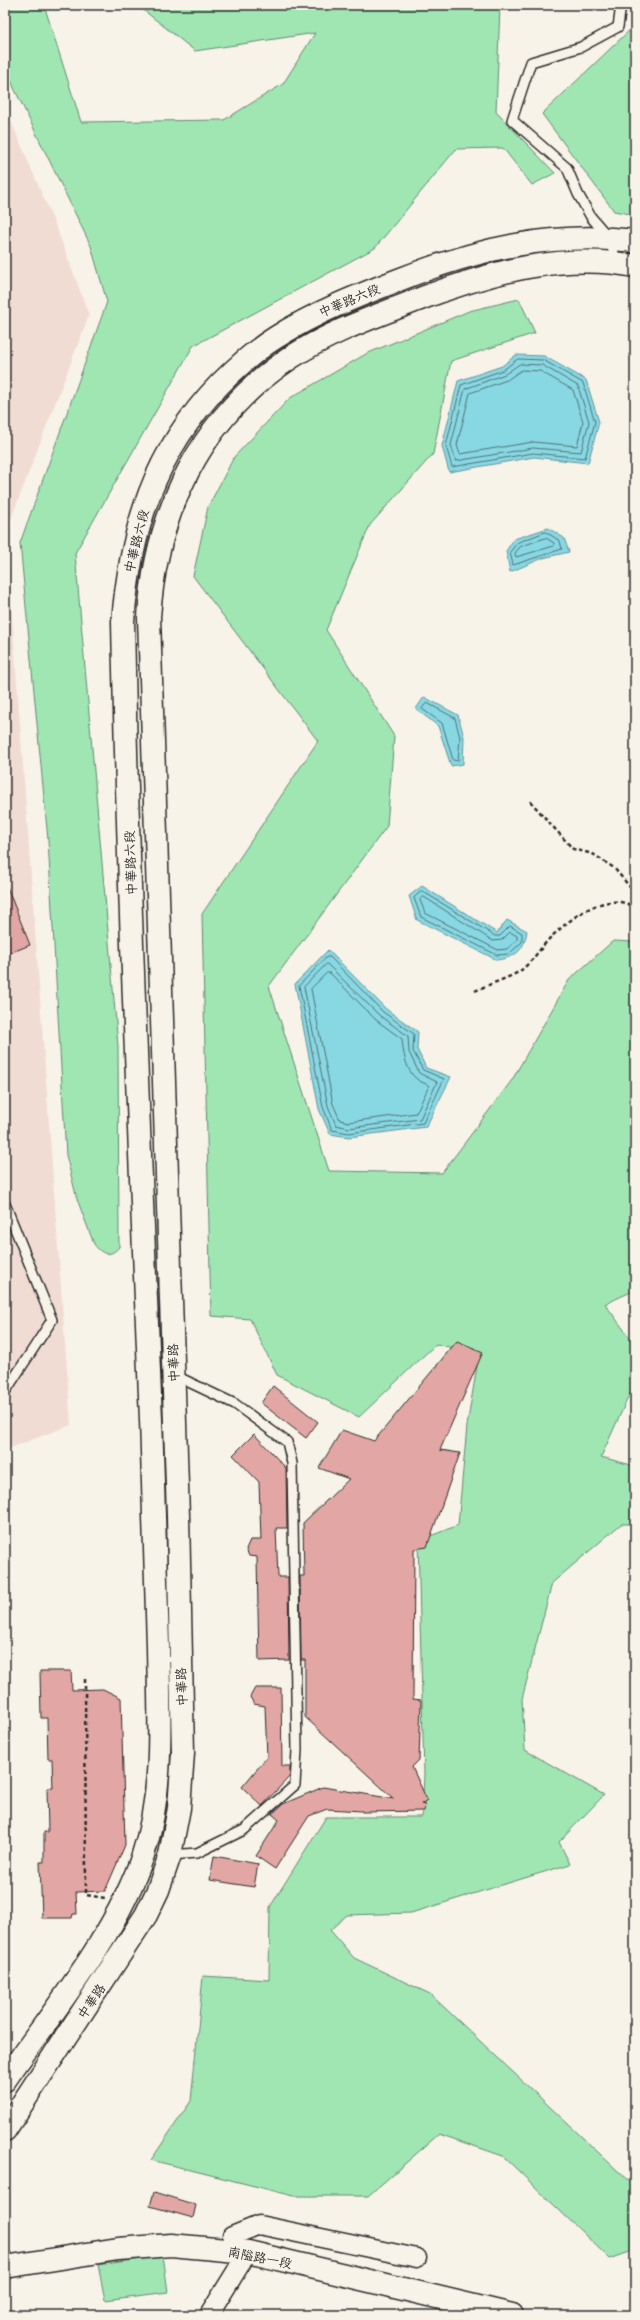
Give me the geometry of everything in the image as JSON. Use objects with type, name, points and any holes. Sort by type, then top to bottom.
[{"type":"main road","name":"中華路六段","points":[[140,1171],[123,620],[126,582],[138,525],[158,469],[189,419],[229,375],[274,338],[326,309],[439,264],[496,248],[550,239],[609,238],[635,241]]},
{"type":"main road","name":"中華路六段","points":[[167,1196],[149,617],[151,587],[161,537],[183,480],[208,436],[250,390],[291,358],[336,333],[447,289],[510,270],[575,261],[626,265]]},
{"type":"main road","name":"中華路","points":[[5,2130],[146,1915],[158,1890],[170,1855],[179,1808],[183,1753],[168,1624],[148,1349],[140,1171]]},
{"type":"main road","name":"中華路","points":[[5,2080],[100,1944],[143,1854],[154,1811],[168,1624],[173,1374],[167,1196]]},
{"type":"main road","name":"南隘路一段","points":[[5,2267],[118,2249],[171,2245],[239,2251],[512,2315]]},
{"type":"street","points":[[148,1349],[172,1349]]},
{"type":"street","points":[[209,2315],[239,2251],[232,2236],[259,2225],[417,2258]]},
{"type":"lane","points":[[621,5],[618,27],[581,46],[531,62],[512,120],[567,168],[578,194],[592,217],[609,238],[626,265]]},
{"type":"lane","points":[[5,1204],[52,1320],[5,1392]]},
{"type":"lane","points":[[170,1855],[197,1853],[244,1830],[295,1785],[297,1750],[292,1463],[287,1442],[235,1404],[173,1374]]},
{"type":"path","points":[[530,801],[573,849],[593,854],[614,868],[635,893]]},
{"type":"path","points":[[475,991],[520,970],[550,938],[581,912],[598,905],[616,902],[635,908]]},
{"type":"path","points":[[85,1679],[86,1895],[122,1900]]},
{"type":"shaded area","points":[[5,107],[57,229],[89,315],[6,532],[71,1425],[5,1450]]},
{"type":"green space","points":[[5,5],[44,5],[81,122],[224,120],[283,84],[315,33],[195,51],[137,5],[500,5],[496,112],[555,173],[532,185],[503,148],[456,149],[375,248],[193,346],[75,553],[118,1046],[119,1247],[109,1254],[100,1250],[94,1244],[77,1199],[66,1155],[48,840],[20,543],[107,302],[91,246],[14,88],[5,64]]},
{"type":"green space","points":[[635,25],[635,215],[614,211],[542,114]]},
{"type":"green space","points":[[519,299],[535,333],[451,361],[433,454],[370,525],[326,630],[394,736],[387,826],[269,986],[329,1171],[442,1173],[512,1080],[569,980],[613,941],[635,942],[635,1290],[605,1304],[635,1345],[635,1382],[601,1457],[635,1466],[635,1524],[621,1524],[552,1583],[522,1699],[525,1750],[604,1795],[559,1842],[570,1864],[411,1913],[347,1915],[330,1930],[354,1958],[430,1994],[635,2187],[635,2250],[610,2259],[503,2156],[439,2134],[368,2196],[294,2196],[151,2160],[191,2101],[203,1976],[269,1980],[270,1907],[326,1817],[422,1817],[424,1775],[418,1541],[458,1525],[467,1426],[479,1354],[436,1344],[359,1417],[277,1375],[250,1319],[211,1316],[202,914],[318,741],[193,576],[208,507],[234,457],[290,398],[366,354],[469,311]]},
{"type":"green space","points":[[163,2256],[168,2292],[105,2300],[98,2265]]},
{"type":"water","points":[[516,355],[544,356],[586,380],[599,422],[588,463],[534,457],[449,472],[442,446],[458,381],[502,366]]},
{"type":"water","points":[[548,528],[564,538],[569,552],[543,558],[510,572],[506,551],[514,539]]},
{"type":"water","points":[[424,697],[458,715],[464,737],[463,764],[451,766],[438,726],[416,709]]},
{"type":"water","points":[[422,886],[497,933],[507,920],[527,931],[524,944],[514,955],[497,960],[417,920],[409,896]]},
{"type":"water","points":[[328,950],[386,1009],[418,1032],[417,1049],[426,1068],[451,1077],[426,1127],[349,1137],[330,1134],[319,1109],[295,984]]},
{"type":"building","points":[[5,882],[30,945],[5,955]]},
{"type":"building","points":[[457,1341],[483,1352],[440,1450],[460,1453],[427,1547],[414,1549],[413,1699],[421,1700],[419,1760],[412,1767],[427,1800],[421,1804],[425,1805],[424,1811],[362,1812],[327,1809],[309,1816],[275,1869],[256,1856],[279,1820],[272,1814],[283,1804],[323,1787],[394,1799],[305,1717],[305,1660],[301,1660],[300,1576],[304,1576],[303,1523],[349,1479],[319,1468],[342,1430],[374,1441]]},
{"type":"building","points":[[273,1386],[318,1422],[306,1438],[261,1403]]},
{"type":"building","points":[[254,1434],[286,1468],[287,1528],[276,1528],[278,1577],[288,1577],[289,1660],[259,1661],[257,1557],[249,1556],[246,1549],[250,1540],[261,1540],[259,1482],[233,1455]]},
{"type":"building","points":[[40,1671],[71,1671],[72,1690],[103,1689],[121,1698],[125,1845],[105,1891],[76,1892],[77,1914],[73,1914],[72,1918],[42,1918],[40,1862],[44,1862],[44,1832],[48,1832],[47,1788],[53,1788],[52,1759],[48,1759],[47,1718],[41,1718]]},
{"type":"building","points":[[255,1688],[281,1688],[282,1766],[290,1766],[290,1776],[262,1806],[242,1787],[267,1757],[265,1706],[254,1704],[250,1697]]},
{"type":"building","points":[[214,1856],[258,1864],[254,1887],[210,1880]]},
{"type":"building","points":[[154,2192],[196,2205],[193,2218],[150,2206]]}]
